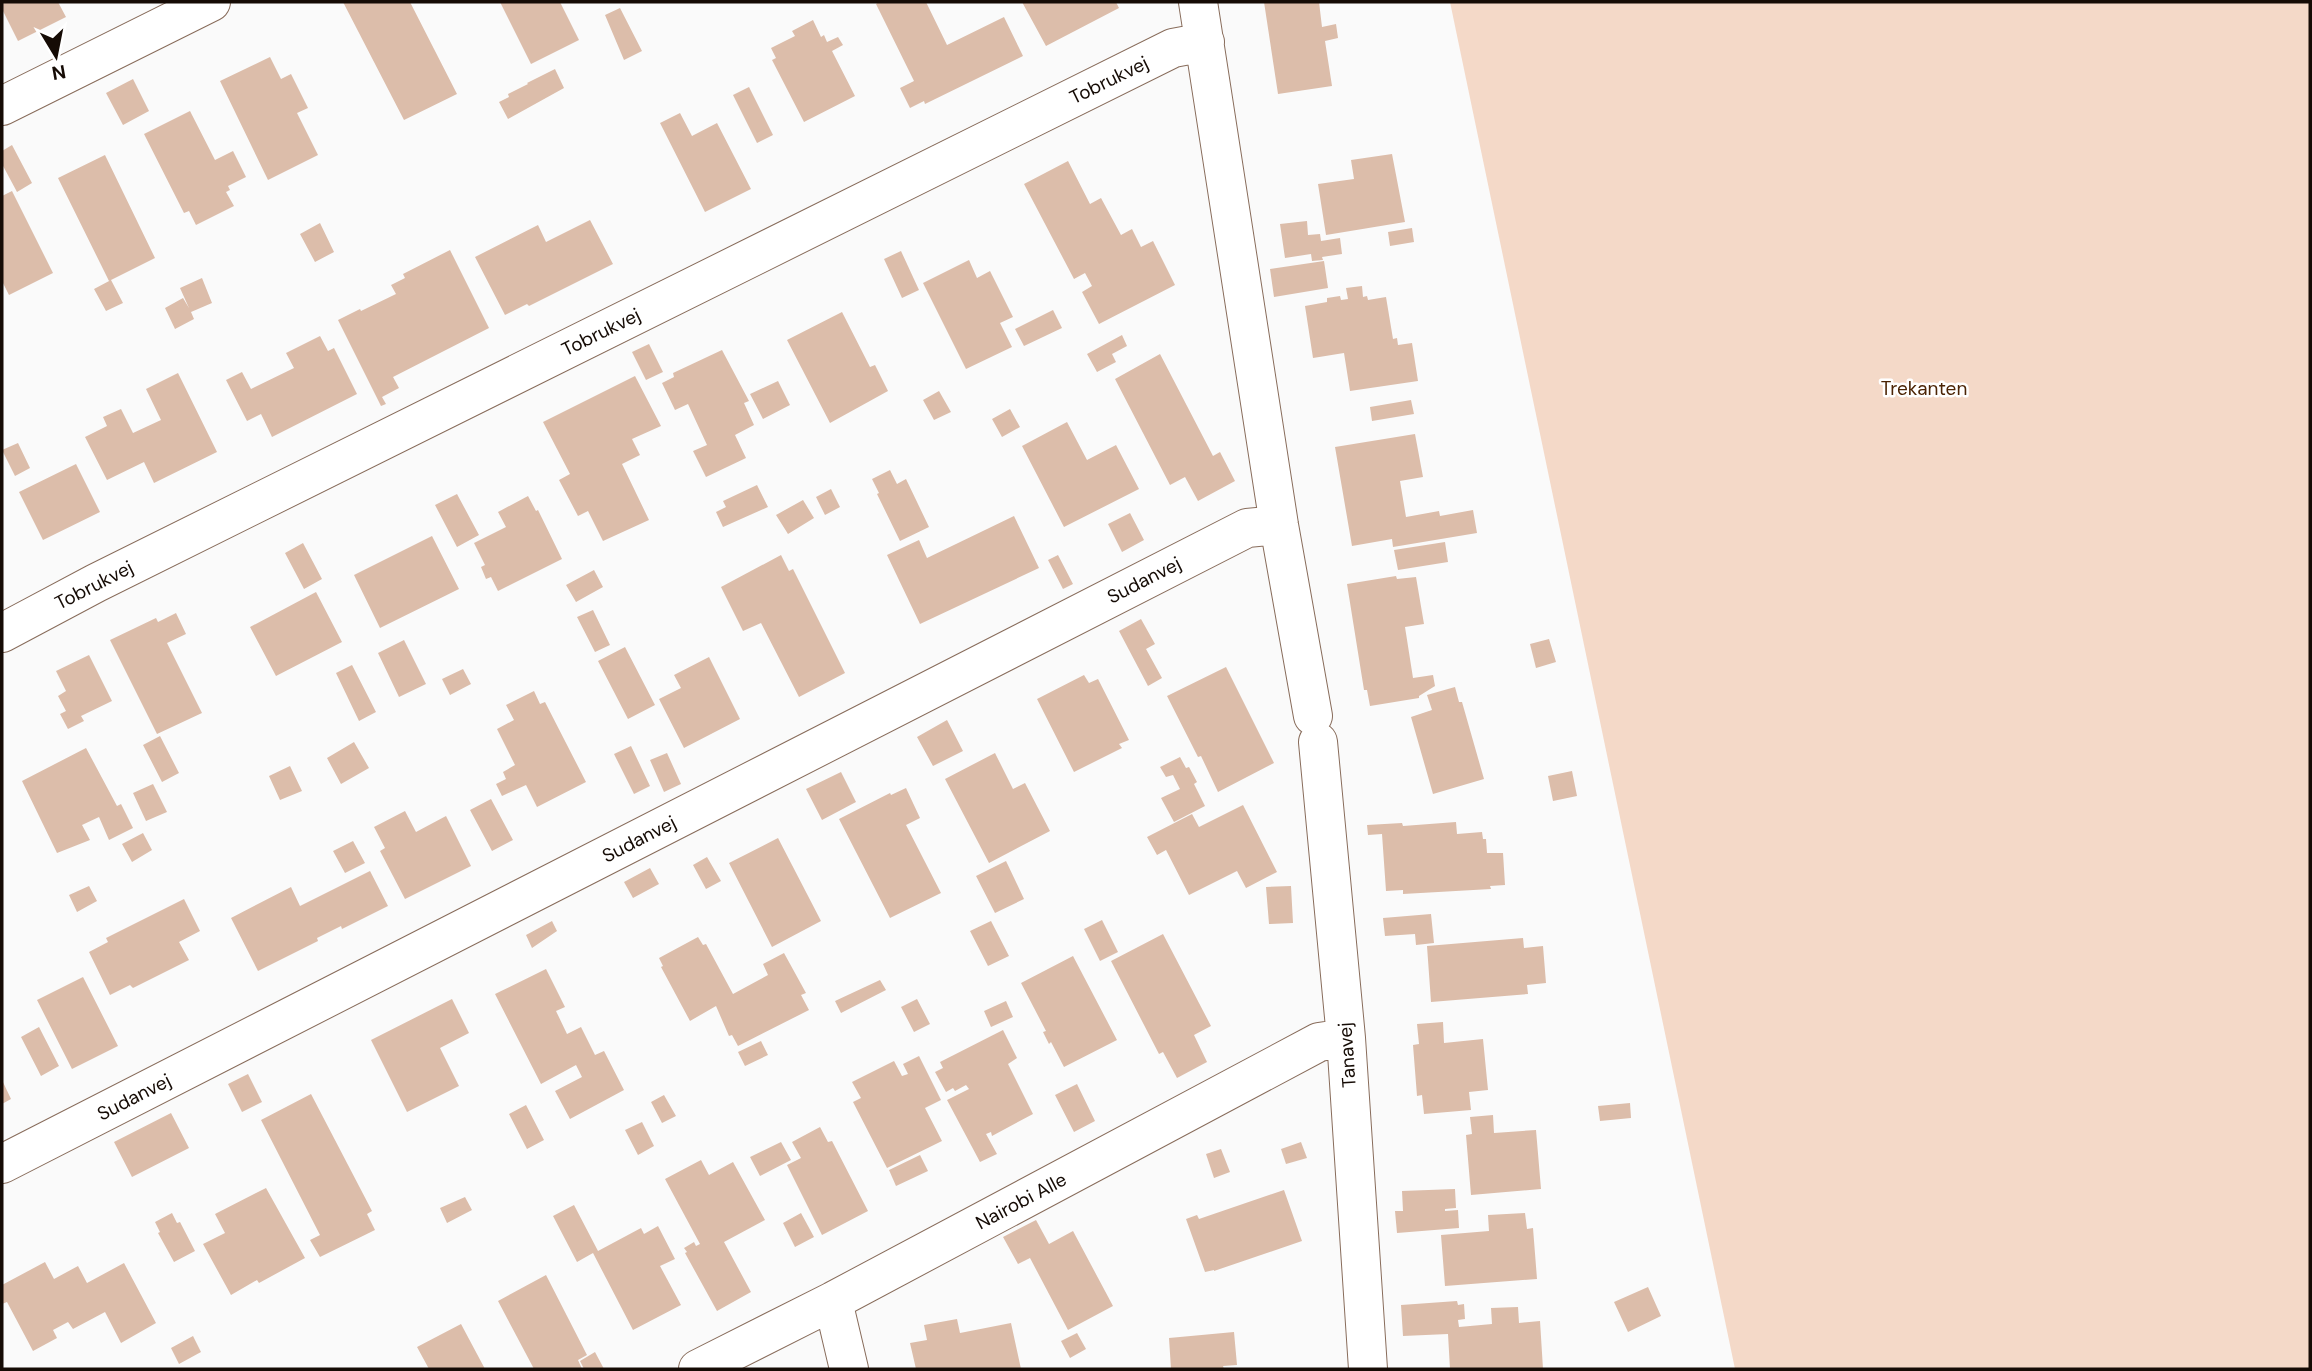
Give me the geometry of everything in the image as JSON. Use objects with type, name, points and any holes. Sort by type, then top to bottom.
[{"type":"street","points":[[2,106],[211,2]]},
{"type":"street","points":[[1198,2],[1279,525]]},
{"type":"street","name":"Tobrukvej","points":[[2,634],[108,577],[1173,48],[1205,42]]},
{"type":"street","name":"Tanavej","points":[[1279,525],[1316,729],[1346,1038],[1368,1369]]},
{"type":"street","name":"Sudanvej","points":[[2,1164],[1247,528],[1279,525]]},
{"type":"street","name":"Nairobi Alle","points":[[698,1369],[833,1301],[1319,1042],[1346,1038]]},
{"type":"street","points":[[833,1301],[849,1369]]},
{"type":"green space","name":"Trekanten","points":[[1450,2],[2310,2],[2310,1369],[1735,1369]]},
{"type":"building","points":[[2,2],[58,2],[66,17],[18,41],[2,9]]},
{"type":"building","points":[[343,2],[410,2],[457,94],[404,120]]},
{"type":"building","points":[[500,2],[560,2],[579,40],[531,64]]},
{"type":"building","points":[[926,2],[947,45],[1004,17],[1023,56],[925,104],[924,101],[910,108],[900,88],[914,81],[876,4]]},
{"type":"building","points":[[1022,2],[1116,2],[1119,8],[1046,46]]},
{"type":"building","points":[[1264,2],[1319,2],[1322,27],[1336,24],[1338,38],[1325,41],[1332,86],[1278,94]]},
{"type":"building","points":[[620,8],[642,51],[624,60],[605,15]]},
{"type":"building","points":[[813,20],[821,37],[824,35],[827,42],[838,37],[843,45],[832,51],[855,96],[804,122],[772,60],[776,58],[771,48],[795,36],[792,31]]},
{"type":"building","points":[[270,57],[281,79],[291,74],[308,108],[297,113],[318,155],[268,180],[220,81]]},
{"type":"building","points":[[555,69],[564,88],[508,119],[499,102],[509,97],[508,94]]},
{"type":"building","points":[[133,79],[149,111],[123,125],[106,93]]},
{"type":"building","points":[[749,87],[773,135],[757,143],[733,95]]},
{"type":"building","points":[[190,111],[215,160],[233,151],[246,177],[228,186],[230,190],[226,192],[234,206],[196,225],[189,211],[184,213],[144,134]]},
{"type":"building","points":[[680,113],[692,136],[717,123],[751,189],[705,212],[660,123]]},
{"type":"building","points":[[12,145],[32,183],[17,192],[2,164],[2,151]]},
{"type":"building","points":[[1392,154],[1405,222],[1326,235],[1318,184],[1354,179],[1351,160]]},
{"type":"building","points":[[105,155],[155,258],[109,281],[58,178]]},
{"type":"building","points":[[1068,161],[1090,204],[1101,198],[1121,235],[1132,229],[1141,247],[1153,241],[1175,285],[1099,324],[1082,292],[1092,286],[1085,273],[1074,279],[1024,184]]},
{"type":"building","points":[[12,191],[53,273],[9,295],[2,281],[2,196]]},
{"type":"building","points":[[590,220],[613,264],[529,306],[527,304],[505,315],[475,257],[538,225],[546,242]]},
{"type":"building","points":[[1307,221],[1308,235],[1320,234],[1321,241],[1340,238],[1342,254],[1312,261],[1311,254],[1285,258],[1280,224]]},
{"type":"building","points":[[320,223],[334,252],[315,262],[300,234]]},
{"type":"building","points":[[1412,228],[1414,242],[1390,246],[1388,232]]},
{"type":"building","points":[[450,250],[489,328],[393,377],[399,388],[382,397],[386,404],[381,406],[338,320],[396,294],[391,285],[405,278],[403,274]]},
{"type":"building","points":[[901,251],[919,290],[902,298],[884,259]]},
{"type":"building","points":[[969,260],[977,278],[990,271],[1013,317],[1000,323],[1012,347],[966,369],[923,283]]},
{"type":"building","points":[[1324,261],[1328,288],[1274,297],[1270,269]]},
{"type":"building","points":[[202,278],[212,303],[191,312],[194,319],[175,329],[165,308],[183,298],[189,308],[180,288]]},
{"type":"building","points":[[111,280],[123,303],[106,311],[94,289]]},
{"type":"building","points":[[1362,286],[1363,297],[1367,296],[1368,300],[1386,297],[1393,339],[1397,338],[1398,345],[1412,343],[1418,381],[1350,391],[1344,353],[1313,358],[1305,306],[1327,302],[1327,298],[1340,296],[1341,300],[1348,299],[1346,288]]},
{"type":"building","points":[[1053,310],[1062,328],[1024,346],[1015,329]]},
{"type":"building","points":[[842,312],[870,367],[875,365],[888,391],[830,423],[787,340]]},
{"type":"building","points":[[1122,335],[1127,346],[1112,354],[1116,362],[1097,372],[1087,354]]},
{"type":"building","points":[[320,336],[328,351],[334,348],[357,394],[272,437],[261,414],[247,421],[226,380],[242,372],[251,389],[294,368],[286,353]]},
{"type":"building","points":[[649,344],[663,372],[646,380],[632,352]]},
{"type":"building","points":[[722,350],[749,401],[744,403],[754,425],[735,435],[746,458],[706,477],[693,451],[707,445],[688,404],[675,410],[662,383],[674,377],[673,373]]},
{"type":"building","points":[[1160,354],[1213,456],[1220,452],[1235,481],[1198,501],[1185,477],[1170,485],[1115,379]]},
{"type":"building","points":[[178,373],[217,452],[154,483],[144,462],[107,480],[85,437],[107,426],[103,417],[121,409],[133,433],[161,420],[146,389]]},
{"type":"building","points":[[635,376],[661,426],[632,439],[640,455],[622,464],[649,520],[603,541],[588,511],[578,516],[559,480],[570,474],[543,422]]},
{"type":"building","points":[[778,381],[790,405],[763,419],[750,394]]},
{"type":"building","points":[[939,391],[951,412],[934,420],[923,400]]},
{"type":"building","points":[[1411,400],[1414,414],[1372,421],[1370,407]]},
{"type":"building","points":[[1010,409],[1020,427],[1002,437],[992,419]]},
{"type":"building","points":[[1067,422],[1087,460],[1116,445],[1139,489],[1064,527],[1022,446]]},
{"type":"building","points":[[1415,434],[1423,477],[1400,481],[1406,517],[1439,511],[1440,516],[1473,510],[1477,533],[1393,547],[1392,539],[1352,546],[1335,447]]},
{"type":"building","points":[[18,443],[30,468],[15,476],[2,450]]},
{"type":"building","points":[[76,464],[100,512],[43,540],[19,492]]},
{"type":"building","points":[[890,470],[897,484],[906,479],[929,527],[900,541],[872,479]]},
{"type":"building","points":[[757,485],[768,507],[723,527],[716,512],[726,507],[723,501]]},
{"type":"building","points":[[831,489],[840,507],[825,515],[816,497]]},
{"type":"building","points":[[457,494],[479,535],[457,547],[435,505]]},
{"type":"building","points":[[528,496],[536,511],[538,510],[562,559],[498,591],[491,577],[486,579],[481,567],[485,565],[474,543],[506,527],[498,512]]},
{"type":"building","points":[[803,500],[814,518],[788,534],[776,515]]},
{"type":"building","points":[[1130,513],[1144,540],[1122,552],[1108,524]]},
{"type":"building","points":[[1014,516],[1039,568],[920,624],[887,555],[919,540],[927,558]]},
{"type":"building","points":[[432,536],[459,589],[380,628],[354,575]]},
{"type":"building","points":[[1445,542],[1448,562],[1398,570],[1394,550]]},
{"type":"building","points":[[303,543],[322,579],[304,589],[285,553]]},
{"type":"building","points":[[781,555],[789,571],[793,569],[845,673],[799,697],[761,623],[743,631],[721,587]]},
{"type":"building","points":[[1058,555],[1073,584],[1063,589],[1048,560]]},
{"type":"building","points":[[594,570],[603,587],[576,602],[566,585]]},
{"type":"building","points":[[1396,576],[1397,579],[1416,577],[1424,624],[1405,627],[1413,678],[1433,675],[1435,686],[1419,698],[1370,706],[1367,690],[1364,690],[1347,584]]},
{"type":"building","points":[[316,592],[342,642],[276,676],[250,627]]},
{"type":"building","points":[[593,610],[610,645],[595,652],[577,617]]},
{"type":"building","points":[[176,613],[186,634],[167,643],[202,713],[157,734],[110,640],[156,618],[158,622]]},
{"type":"building","points":[[1141,619],[1155,644],[1146,649],[1162,678],[1148,686],[1119,631]]},
{"type":"building","points":[[1549,639],[1556,662],[1536,668],[1530,644]]},
{"type":"building","points":[[404,640],[426,684],[399,697],[378,653]]},
{"type":"building","points":[[625,647],[655,705],[628,719],[598,661]]},
{"type":"building","points":[[89,655],[112,701],[81,716],[84,721],[68,729],[60,714],[66,711],[58,696],[66,691],[56,671]]},
{"type":"building","points":[[709,657],[740,719],[684,748],[659,699],[681,688],[674,675]]},
{"type":"building","points":[[352,665],[376,712],[359,721],[336,673]]},
{"type":"building","points":[[1226,667],[1274,763],[1218,792],[1167,696]]},
{"type":"building","points":[[463,669],[471,684],[450,695],[442,679]]},
{"type":"building","points":[[1084,675],[1089,683],[1098,679],[1129,740],[1119,744],[1122,748],[1074,772],[1037,699]]},
{"type":"building","points":[[1455,687],[1459,702],[1462,702],[1484,779],[1433,794],[1411,717],[1432,710],[1427,695]]},
{"type":"building","points":[[534,691],[540,704],[545,702],[586,782],[537,807],[526,785],[502,796],[496,784],[506,779],[503,772],[515,765],[497,729],[514,720],[506,705]]},
{"type":"building","points":[[947,720],[963,751],[933,766],[917,737]]},
{"type":"building","points":[[160,736],[179,773],[162,782],[143,745]]},
{"type":"building","points":[[354,742],[369,768],[341,784],[327,758]]},
{"type":"building","points":[[631,746],[650,786],[634,794],[614,754]]},
{"type":"building","points":[[86,748],[117,806],[121,804],[133,828],[109,840],[99,817],[82,825],[90,840],[57,853],[22,781]]},
{"type":"building","points":[[667,753],[681,784],[664,792],[650,760]]},
{"type":"building","points":[[995,753],[1013,789],[1025,783],[1050,831],[989,863],[945,779]]},
{"type":"building","points":[[1180,757],[1197,782],[1194,784],[1205,806],[1174,822],[1161,798],[1180,789],[1173,775],[1166,777],[1160,767]]},
{"type":"building","points":[[290,766],[302,791],[280,800],[269,776]]},
{"type":"building","points":[[1572,771],[1577,796],[1553,801],[1548,776]]},
{"type":"building","points":[[841,772],[856,802],[822,820],[806,789]]},
{"type":"building","points":[[153,784],[167,812],[146,821],[133,793]]},
{"type":"building","points":[[906,788],[920,818],[906,825],[941,893],[890,918],[839,819],[890,793],[891,795]]},
{"type":"building","points":[[491,799],[513,840],[492,851],[470,810]]},
{"type":"building","points":[[1243,805],[1277,872],[1246,888],[1237,871],[1189,895],[1166,850],[1157,855],[1147,837],[1192,814],[1199,827]]},
{"type":"building","points":[[405,811],[416,832],[446,816],[471,866],[405,899],[380,851],[385,848],[374,827]]},
{"type":"building","points":[[1456,822],[1457,834],[1482,832],[1483,839],[1486,839],[1487,853],[1503,853],[1505,885],[1490,886],[1491,889],[1403,894],[1403,890],[1386,891],[1382,834],[1368,835],[1367,825],[1402,823],[1403,826]]},
{"type":"building","points":[[143,833],[152,850],[132,862],[122,844]]},
{"type":"building","points":[[778,838],[821,921],[772,947],[729,863]]},
{"type":"building","points":[[353,841],[365,863],[345,873],[333,851]]},
{"type":"building","points":[[707,857],[721,881],[706,889],[693,865]]},
{"type":"building","points":[[1006,861],[1024,899],[995,913],[976,876]]},
{"type":"building","points":[[650,868],[659,884],[633,898],[624,882]]},
{"type":"building","points":[[370,871],[388,906],[317,938],[318,941],[258,971],[231,918],[291,887],[300,906]]},
{"type":"building","points":[[89,886],[97,901],[77,912],[69,895]]},
{"type":"building","points":[[1291,886],[1293,923],[1269,924],[1266,887]]},
{"type":"building","points":[[184,899],[200,931],[179,942],[189,960],[133,988],[130,985],[110,995],[89,952],[108,942],[106,938]]},
{"type":"building","points":[[1431,914],[1434,943],[1416,945],[1415,934],[1385,936],[1383,918]]},
{"type":"building","points":[[1102,920],[1118,952],[1100,961],[1084,929]]},
{"type":"building","points":[[552,921],[557,931],[532,948],[526,935]]},
{"type":"building","points":[[991,921],[1009,956],[988,966],[970,931]]},
{"type":"building","points":[[1163,934],[1211,1026],[1194,1035],[1207,1062],[1177,1078],[1163,1052],[1159,1054],[1111,961]]},
{"type":"building","points":[[698,937],[703,945],[706,944],[733,994],[768,975],[763,964],[784,953],[806,993],[801,995],[809,1010],[738,1046],[732,1035],[729,1036],[716,1006],[690,1021],[661,967],[663,966],[659,958]]},
{"type":"building","points":[[1523,938],[1524,948],[1543,946],[1546,983],[1527,985],[1528,994],[1431,1002],[1427,946]]},
{"type":"building","points":[[1073,956],[1117,1040],[1064,1067],[1051,1042],[1049,1044],[1043,1032],[1046,1031],[1021,983]]},
{"type":"building","points":[[546,969],[565,1007],[556,1011],[567,1034],[581,1027],[595,1055],[604,1051],[624,1090],[570,1119],[555,1091],[582,1077],[576,1065],[541,1084],[495,994]]},
{"type":"building","points":[[83,977],[118,1046],[72,1069],[37,1000]]},
{"type":"building","points":[[880,980],[886,990],[841,1013],[835,1001]]},
{"type":"building","points":[[452,999],[469,1033],[440,1048],[459,1086],[407,1112],[371,1040]]},
{"type":"building","points":[[917,999],[930,1024],[914,1032],[901,1007]]},
{"type":"building","points":[[1006,1001],[1013,1017],[991,1027],[984,1011]]},
{"type":"building","points":[[1443,1022],[1444,1043],[1483,1039],[1488,1090],[1469,1092],[1471,1110],[1424,1114],[1422,1095],[1417,1096],[1413,1045],[1419,1044],[1417,1024]]},
{"type":"building","points":[[39,1027],[59,1066],[41,1076],[21,1037]]},
{"type":"building","points":[[1003,1030],[1017,1058],[1008,1064],[1033,1114],[992,1136],[991,1132],[986,1134],[997,1154],[980,1162],[947,1100],[969,1089],[966,1085],[946,1092],[935,1072],[943,1068],[940,1062]]},
{"type":"building","points":[[761,1041],[768,1055],[745,1066],[738,1052]]},
{"type":"building","points":[[919,1056],[941,1100],[925,1108],[942,1141],[887,1168],[853,1102],[861,1098],[852,1082],[894,1061],[902,1076],[908,1074],[903,1064]]},
{"type":"building","points":[[248,1074],[262,1102],[242,1112],[228,1084]]},
{"type":"building","points":[[2,1080],[11,1099],[2,1104]]},
{"type":"building","points":[[1077,1084],[1095,1121],[1074,1132],[1055,1095]]},
{"type":"building","points":[[311,1094],[372,1211],[367,1214],[375,1230],[320,1257],[310,1240],[320,1235],[261,1120]]},
{"type":"building","points":[[664,1095],[676,1116],[662,1123],[651,1102]]},
{"type":"building","points":[[1630,1103],[1631,1118],[1600,1121],[1598,1106]]},
{"type":"building","points":[[526,1105],[544,1140],[527,1149],[509,1114]]},
{"type":"building","points":[[171,1113],[189,1148],[132,1177],[114,1142]]},
{"type":"building","points":[[1493,1115],[1494,1133],[1536,1130],[1541,1189],[1471,1195],[1466,1135],[1472,1134],[1470,1117]]},
{"type":"building","points":[[642,1122],[654,1146],[638,1155],[625,1130]]},
{"type":"building","points":[[820,1127],[828,1142],[832,1141],[868,1211],[822,1235],[787,1165],[801,1158],[792,1142]]},
{"type":"building","points":[[781,1142],[791,1160],[760,1176],[750,1157]]},
{"type":"building","points":[[1301,1142],[1307,1158],[1286,1164],[1281,1149]]},
{"type":"building","points":[[1221,1149],[1230,1172],[1214,1178],[1206,1154]]},
{"type":"building","points":[[920,1155],[928,1171],[896,1186],[889,1170]]},
{"type":"building","points":[[701,1160],[709,1175],[733,1162],[765,1220],[724,1242],[751,1292],[717,1311],[685,1253],[687,1252],[684,1248],[694,1242],[696,1246],[700,1244],[665,1179]]},
{"type":"building","points":[[266,1188],[305,1258],[231,1295],[203,1244],[225,1233],[215,1214]]},
{"type":"building","points":[[1455,1189],[1456,1208],[1445,1211],[1458,1210],[1459,1228],[1397,1233],[1395,1211],[1403,1211],[1402,1191]]},
{"type":"building","points":[[1284,1190],[1302,1241],[1205,1272],[1186,1219],[1197,1215],[1199,1219]]},
{"type":"building","points":[[465,1197],[472,1210],[447,1223],[440,1208]]},
{"type":"building","points":[[574,1205],[598,1251],[641,1228],[644,1234],[658,1226],[675,1259],[660,1266],[681,1305],[633,1330],[593,1253],[577,1262],[553,1216]]},
{"type":"building","points":[[172,1213],[177,1223],[180,1222],[195,1251],[174,1262],[155,1222]]},
{"type":"building","points":[[801,1213],[814,1237],[795,1247],[783,1223]]},
{"type":"building","points":[[1525,1213],[1527,1229],[1533,1228],[1537,1279],[1445,1286],[1441,1235],[1489,1231],[1488,1215]]},
{"type":"building","points":[[1036,1220],[1049,1244],[1073,1231],[1113,1306],[1068,1330],[1030,1258],[1018,1264],[1003,1237]]},
{"type":"building","points":[[45,1262],[54,1279],[78,1266],[87,1283],[124,1263],[156,1323],[121,1343],[105,1312],[73,1329],[68,1322],[53,1330],[57,1338],[33,1351],[7,1302],[2,1304],[2,1285]]},
{"type":"building","points":[[546,1275],[587,1355],[578,1360],[582,1369],[534,1369],[498,1301]]},
{"type":"building","points":[[1648,1287],[1661,1316],[1628,1332],[1614,1302]]},
{"type":"building","points":[[1457,1301],[1458,1305],[1464,1304],[1465,1319],[1458,1320],[1459,1327],[1492,1324],[1491,1308],[1518,1307],[1519,1323],[1540,1321],[1543,1369],[1450,1369],[1448,1334],[1403,1336],[1401,1305]]},
{"type":"building","points":[[957,1319],[960,1333],[1011,1323],[1021,1369],[916,1369],[910,1343],[927,1340],[924,1325]]},
{"type":"building","points":[[461,1324],[485,1369],[429,1369],[417,1347]]},
{"type":"building","points":[[1234,1332],[1237,1365],[1223,1366],[1224,1369],[1171,1369],[1169,1338]]},
{"type":"building","points":[[1077,1333],[1086,1349],[1070,1358],[1061,1341]]},
{"type":"building","points":[[193,1336],[201,1352],[179,1364],[171,1348]]},
{"type":"building","points":[[595,1352],[604,1369],[584,1369],[580,1361]]}]
